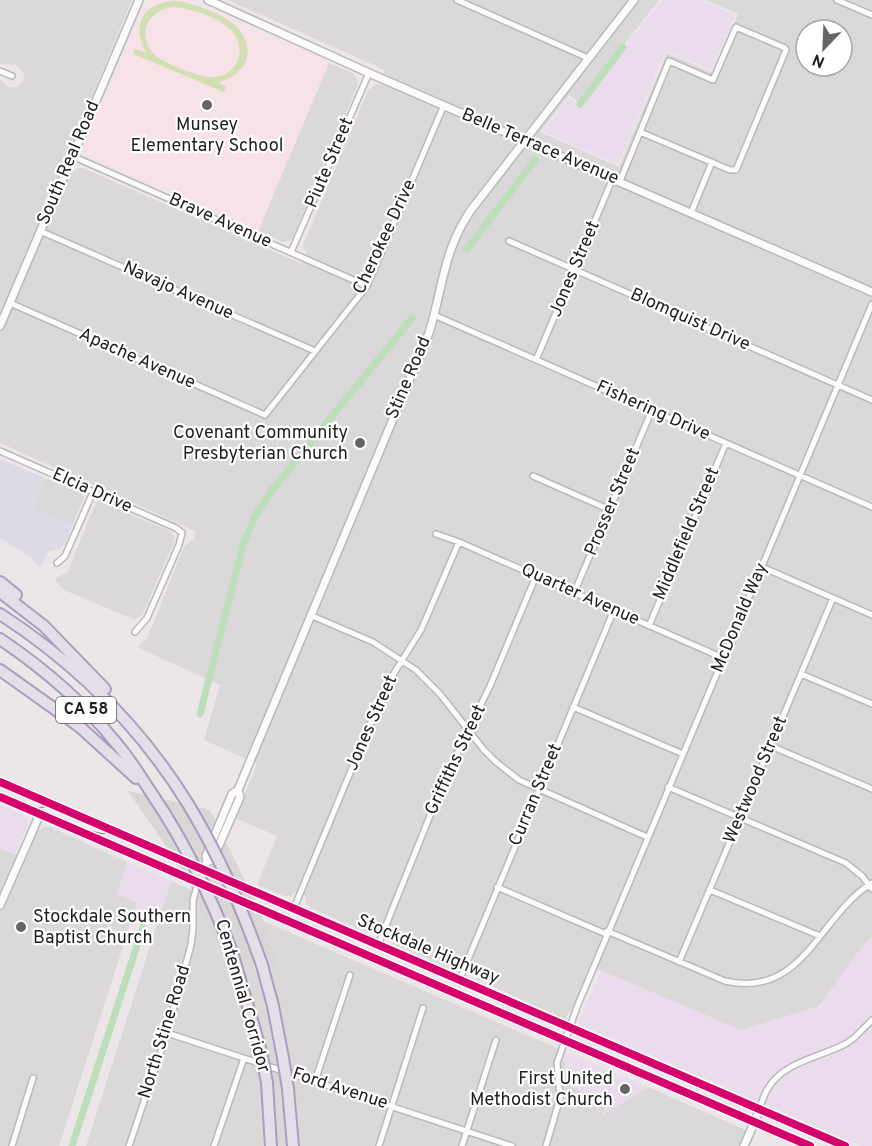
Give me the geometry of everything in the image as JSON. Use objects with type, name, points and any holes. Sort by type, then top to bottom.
[{"type":"highway","points":[[0,582],[28,607],[104,687],[148,745]]},
{"type":"highway","points":[[0,592],[22,607],[53,634]]},
{"type":"highway","name":"Centennial Corridor","points":[[0,615],[39,641],[84,677],[114,706],[148,745],[188,804],[212,845],[232,887],[262,965],[273,1006],[288,1089],[292,1146]]},
{"type":"highway","name":"Centennial Corridor","points":[[0,639],[54,680],[117,744],[179,836],[200,874],[232,952],[261,1051],[267,1083],[271,1146]]},
{"type":"highway","points":[[0,670],[80,727],[152,794]]},
{"type":"main road","name":"Stockdale Highway","points":[[0,782],[110,829],[206,866],[294,908],[459,981],[566,1034],[757,1116],[810,1146]]},
{"type":"main road","name":"Stockdale Highway","points":[[0,797],[757,1116],[845,1146]]},
{"type":"main road","points":[[40,814],[45,811],[51,812],[90,827],[110,829]]},
{"type":"street","name":"South Real Road","points":[[0,326],[139,0]]},
{"type":"street","name":"Belle Terrace Avenue","points":[[208,0],[369,73],[872,292]]},
{"type":"street","points":[[457,0],[588,58]]},
{"type":"street","name":"Stine Road","points":[[198,882],[206,866],[213,859],[240,797],[238,790],[429,333],[445,264],[456,234],[471,210],[634,0]]},
{"type":"street","points":[[837,0],[872,15]]},
{"type":"street","name":"Jones Street","points":[[536,360],[574,270],[640,132],[669,62],[713,80],[736,27],[783,46],[786,50],[736,170],[730,170],[712,162]]},
{"type":"street","points":[[0,71],[12,76]]},
{"type":"street","name":"Piute Street","points":[[291,252],[369,73]]},
{"type":"street","name":"Cherokee Drive","points":[[265,415],[367,286],[444,105]]},
{"type":"street","points":[[640,132],[712,162],[691,213]]},
{"type":"street","name":"Brave Avenue","points":[[72,156],[367,286]]},
{"type":"street","name":"Navajo Avenue","points":[[40,231],[315,351]]},
{"type":"street","name":"Blomquist Drive","points":[[509,241],[872,400]]},
{"type":"street","name":"Apache Avenue","points":[[10,303],[265,415]]},
{"type":"street","name":"McDonald Way","points":[[546,1146],[558,1107],[560,1089],[557,1063],[566,1034],[872,304]]},
{"type":"street","name":"Fishering Drive","points":[[434,315],[872,507]]},
{"type":"street","name":"Prosser Street","points":[[574,593],[652,410]]},
{"type":"street","name":"Middlefield Street","points":[[649,626],[726,443]]},
{"type":"street","name":"Elcia Drive","points":[[0,451],[176,528],[182,534],[147,618],[135,632]]},
{"type":"street","points":[[532,476],[610,510]]},
{"type":"street","points":[[57,563],[65,556],[93,492]]},
{"type":"street","name":"Quarter Avenue","points":[[436,534],[723,658]]},
{"type":"street","name":"Jones Street","points":[[294,908],[386,686],[424,623],[459,542]]},
{"type":"street","points":[[762,567],[872,615]]},
{"type":"street","name":"Griffiths Street","points":[[378,945],[446,776],[490,686],[536,576]]},
{"type":"street","name":"Westwood Street","points":[[679,962],[833,598]]},
{"type":"street","name":"Curran Street","points":[[459,981],[614,610]]},
{"type":"street","points":[[310,615],[373,642],[403,659],[435,687],[495,761],[519,780],[647,837]]},
{"type":"street","points":[[801,674],[872,704]]},
{"type":"street","points":[[573,707],[682,754]]},
{"type":"street","points":[[771,746],[872,789]]},
{"type":"street","points":[[497,887],[725,981],[758,983],[780,976],[789,970],[851,900],[871,885],[855,868],[846,863],[668,787]]},
{"type":"street","points":[[0,905],[40,814]]},
{"type":"street","name":"North Stine Road","points":[[129,1146],[167,1033],[191,945],[194,928],[193,900],[198,882]]},
{"type":"street","points":[[710,890],[820,936]]},
{"type":"street","points":[[315,1081],[350,975]]},
{"type":"street","points":[[379,1146],[423,1008]]},
{"type":"street","points":[[744,1146],[766,1091],[779,1075],[795,1065],[847,1043],[872,1020]]},
{"type":"street","name":"Ford Avenue","points":[[167,1033],[512,1146]]},
{"type":"street","points":[[462,1146],[496,1040]]},
{"type":"street","points":[[214,1146],[244,1058]]},
{"type":"street","points":[[12,1146],[33,1078]]},
{"type":"shaded area","points":[[0,0],[132,0],[63,166],[74,171],[83,168],[302,264],[307,253],[303,247],[304,243],[368,90],[376,84],[381,85],[385,70],[228,0],[659,0],[579,102],[569,95],[540,132],[619,167],[667,53],[713,73],[738,14],[706,0],[872,0],[872,937],[819,1006],[741,1030],[597,969],[565,1019],[476,979],[471,973],[471,968],[460,964],[449,968],[393,944],[388,933],[378,928],[371,933],[366,932],[311,908],[306,903],[305,896],[295,891],[291,896],[284,896],[257,885],[277,836],[235,818],[257,764],[204,740],[220,685],[138,646],[147,639],[184,547],[195,538],[195,531],[0,443],[0,79],[8,87],[17,87],[23,81],[24,74],[16,65],[0,64]]},
{"type":"shaded area","name":"Munsey Elementary School","points":[[150,0],[189,0],[329,63],[258,231],[85,154],[84,148],[136,25]]},
{"type":"shaded area","points":[[662,0],[700,0],[735,15],[712,70],[666,50],[618,164],[543,132],[569,98],[579,105]]},
{"type":"shaded area","points":[[329,63],[353,73],[358,81],[357,87],[292,239],[283,242],[258,231]]},
{"type":"shaded area","points":[[0,459],[45,478],[33,507],[73,524],[65,544],[61,548],[48,552],[38,567],[32,558],[0,538]]},
{"type":"shaded area","points":[[45,478],[83,494],[84,498],[73,524],[33,508]]},
{"type":"shaded area","points":[[99,501],[170,531],[174,536],[174,543],[143,613],[137,618],[133,619],[64,590],[55,578],[67,573],[96,502]]},
{"type":"shaded area","points":[[0,805],[24,815],[27,820],[28,825],[15,854],[0,848]]},
{"type":"shaded area","points":[[44,827],[50,827],[127,862],[117,894],[137,903],[59,1146],[0,1146],[0,848],[26,859],[38,831]]},
{"type":"shaded area","points":[[127,862],[171,881],[159,920],[135,910],[137,903],[117,894]]},
{"type":"shaded area","points":[[171,881],[561,1050],[607,1102],[603,1114],[648,1087],[755,1134],[750,1146],[86,1146]]},
{"type":"shaded area","points":[[872,937],[872,1146],[861,1146],[578,1024],[601,971],[741,1030],[819,1006]]},
{"type":"shaded area","points":[[561,1050],[648,1087],[603,1115],[607,1102],[569,1086]]},
{"type":"green space","points":[[176,1],[190,4],[220,15],[232,23],[246,41],[247,58],[243,66],[237,73],[218,82],[226,87],[224,92],[133,54],[135,49],[147,53],[139,34],[140,25],[148,11],[165,2]],"holes":[[[179,7],[212,17],[231,30],[237,38],[240,54],[233,68],[218,76],[203,76],[172,65],[154,54],[146,39],[147,24],[151,18],[164,9]]]},
{"type":"pier","points":[[128,791],[210,810],[261,913],[280,973],[218,945],[179,865]]},
{"type":"pier","points":[[247,1047],[299,1062],[302,1094],[251,1078]]},
{"type":"waterway","points":[[580,104],[623,47]]},
{"type":"waterway","points":[[467,249],[535,160]]},
{"type":"waterway","points":[[200,714],[243,545],[255,516],[272,490],[412,318]]},
{"type":"waterway","points":[[72,1146],[143,927]]},
{"type":"cycle path","points":[[0,782],[845,1146]]},
{"type":"cycle path","points":[[0,797],[810,1146]]},
{"type":"place","name":"Munsey Elementary School","points":[[207,105]]},
{"type":"place","name":"Covenant Community Presbyterian Church","points":[[360,443]]},
{"type":"place","name":"Stockdale Southern Baptist Church","points":[[21,927]]},
{"type":"place","name":"First United Methodist Church","points":[[625,1089]]}]
